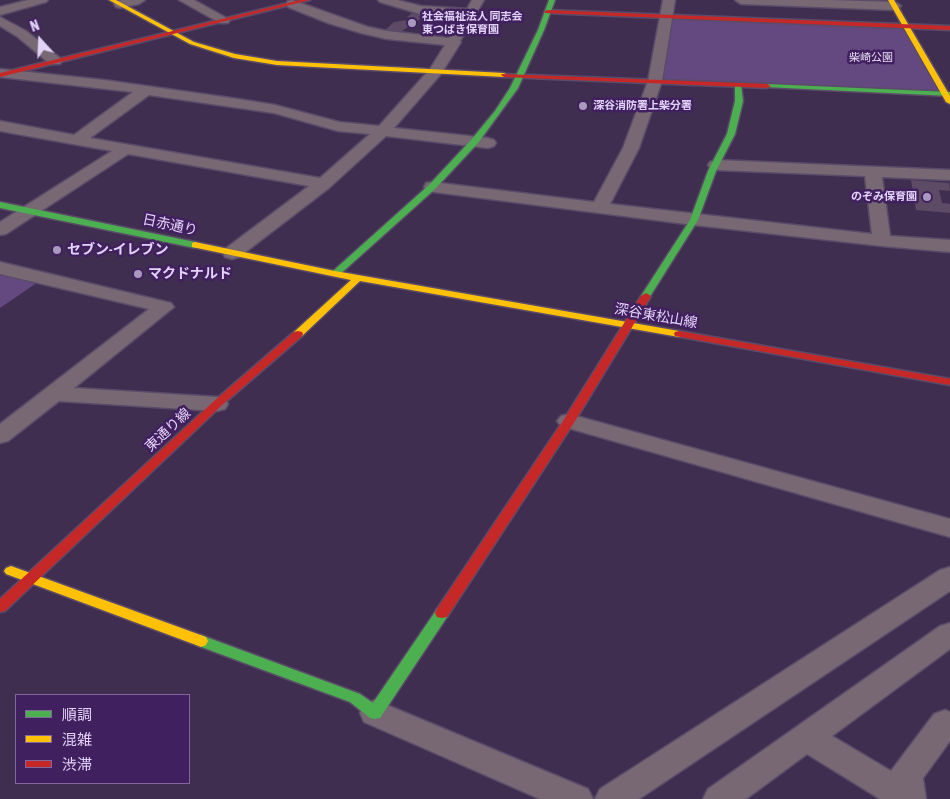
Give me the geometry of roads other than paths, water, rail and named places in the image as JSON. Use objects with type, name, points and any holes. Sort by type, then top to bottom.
[{"type":"street","points":[[0,11],[42,0]]},
{"type":"street","points":[[116,2],[139,0]]},
{"type":"street","points":[[1,74],[307,0]]},
{"type":"street","points":[[384,0],[420,10],[471,13]]},
{"type":"street","points":[[232,253],[323,184],[382,132],[436,71],[455,42],[478,0]]},
{"type":"street","points":[[548,43],[553,13],[552,0]]},
{"type":"street","points":[[331,277],[462,173],[520,76],[541,30],[563,0]]},
{"type":"street","points":[[599,209],[631,148],[655,81],[668,0]]},
{"type":"street","points":[[741,0],[893,3],[949,96]]},
{"type":"street","points":[[116,2],[205,48],[256,60],[323,66],[520,76],[535,72],[655,81],[949,96]]},
{"type":"street","points":[[190,2],[224,20]]},
{"type":"street","points":[[190,2],[210,2]]},
{"type":"street","points":[[292,4],[332,20],[365,30],[387,35],[455,42]]},
{"type":"street","points":[[553,13],[950,28]]},
{"type":"street","points":[[0,21],[22,34],[55,61]]},
{"type":"street","points":[[7,37],[22,34]]},
{"type":"street","points":[[519,102],[535,72]]},
{"type":"street","points":[[1,74],[146,90],[275,109],[338,126],[481,142]]},
{"type":"street","points":[[375,712],[569,421],[626,326],[694,220],[716,165],[731,134],[739,101],[737,85]]},
{"type":"street","points":[[78,140],[146,90]]},
{"type":"street","points":[[438,193],[481,142],[510,115]]},
{"type":"street","points":[[0,126],[323,184]]},
{"type":"street","points":[[0,230],[125,149]]},
{"type":"street","points":[[716,165],[950,175]]},
{"type":"street","points":[[873,172],[882,241]]},
{"type":"street","points":[[438,193],[882,241],[950,246]]},
{"type":"street","name":"日赤通り","points":[[0,205],[232,253],[331,277]]},
{"type":"street","points":[[358,278],[372,265]]},
{"type":"street","points":[[0,268],[164,306],[0,436]]},
{"type":"street","name":"深谷東松山線","points":[[331,277],[358,278],[950,382]]},
{"type":"street","name":"東通り線","points":[[0,606],[30,579],[201,404],[268,361],[358,278]]},
{"type":"street","points":[[55,394],[201,404]]},
{"type":"street","points":[[569,421],[950,528]]},
{"type":"street","points":[[0,581],[15,568],[30,579],[354,698],[375,712],[576,799]]},
{"type":"street","points":[[612,799],[950,577]]},
{"type":"street","points":[[720,799],[950,635]]},
{"type":"street","points":[[909,799],[906,775],[945,723],[950,725]]},
{"type":"street","points":[[806,737],[909,799]]},
{"type":"place","name":"社会福祉法人 同志会 東つばき保育園","points":[[412,23]]},
{"type":"place","name":"深谷消防署上柴分署","points":[[583,106]]},
{"type":"place","name":"のぞみ保育園","points":[[927,197]]},
{"type":"place","name":"セブン-イレブン","points":[[57,250]]},
{"type":"place","name":"マクドナルド","points":[[138,274]]},
{"type":"park label","name":"柴崎公園","points":[[871,58]]}]
